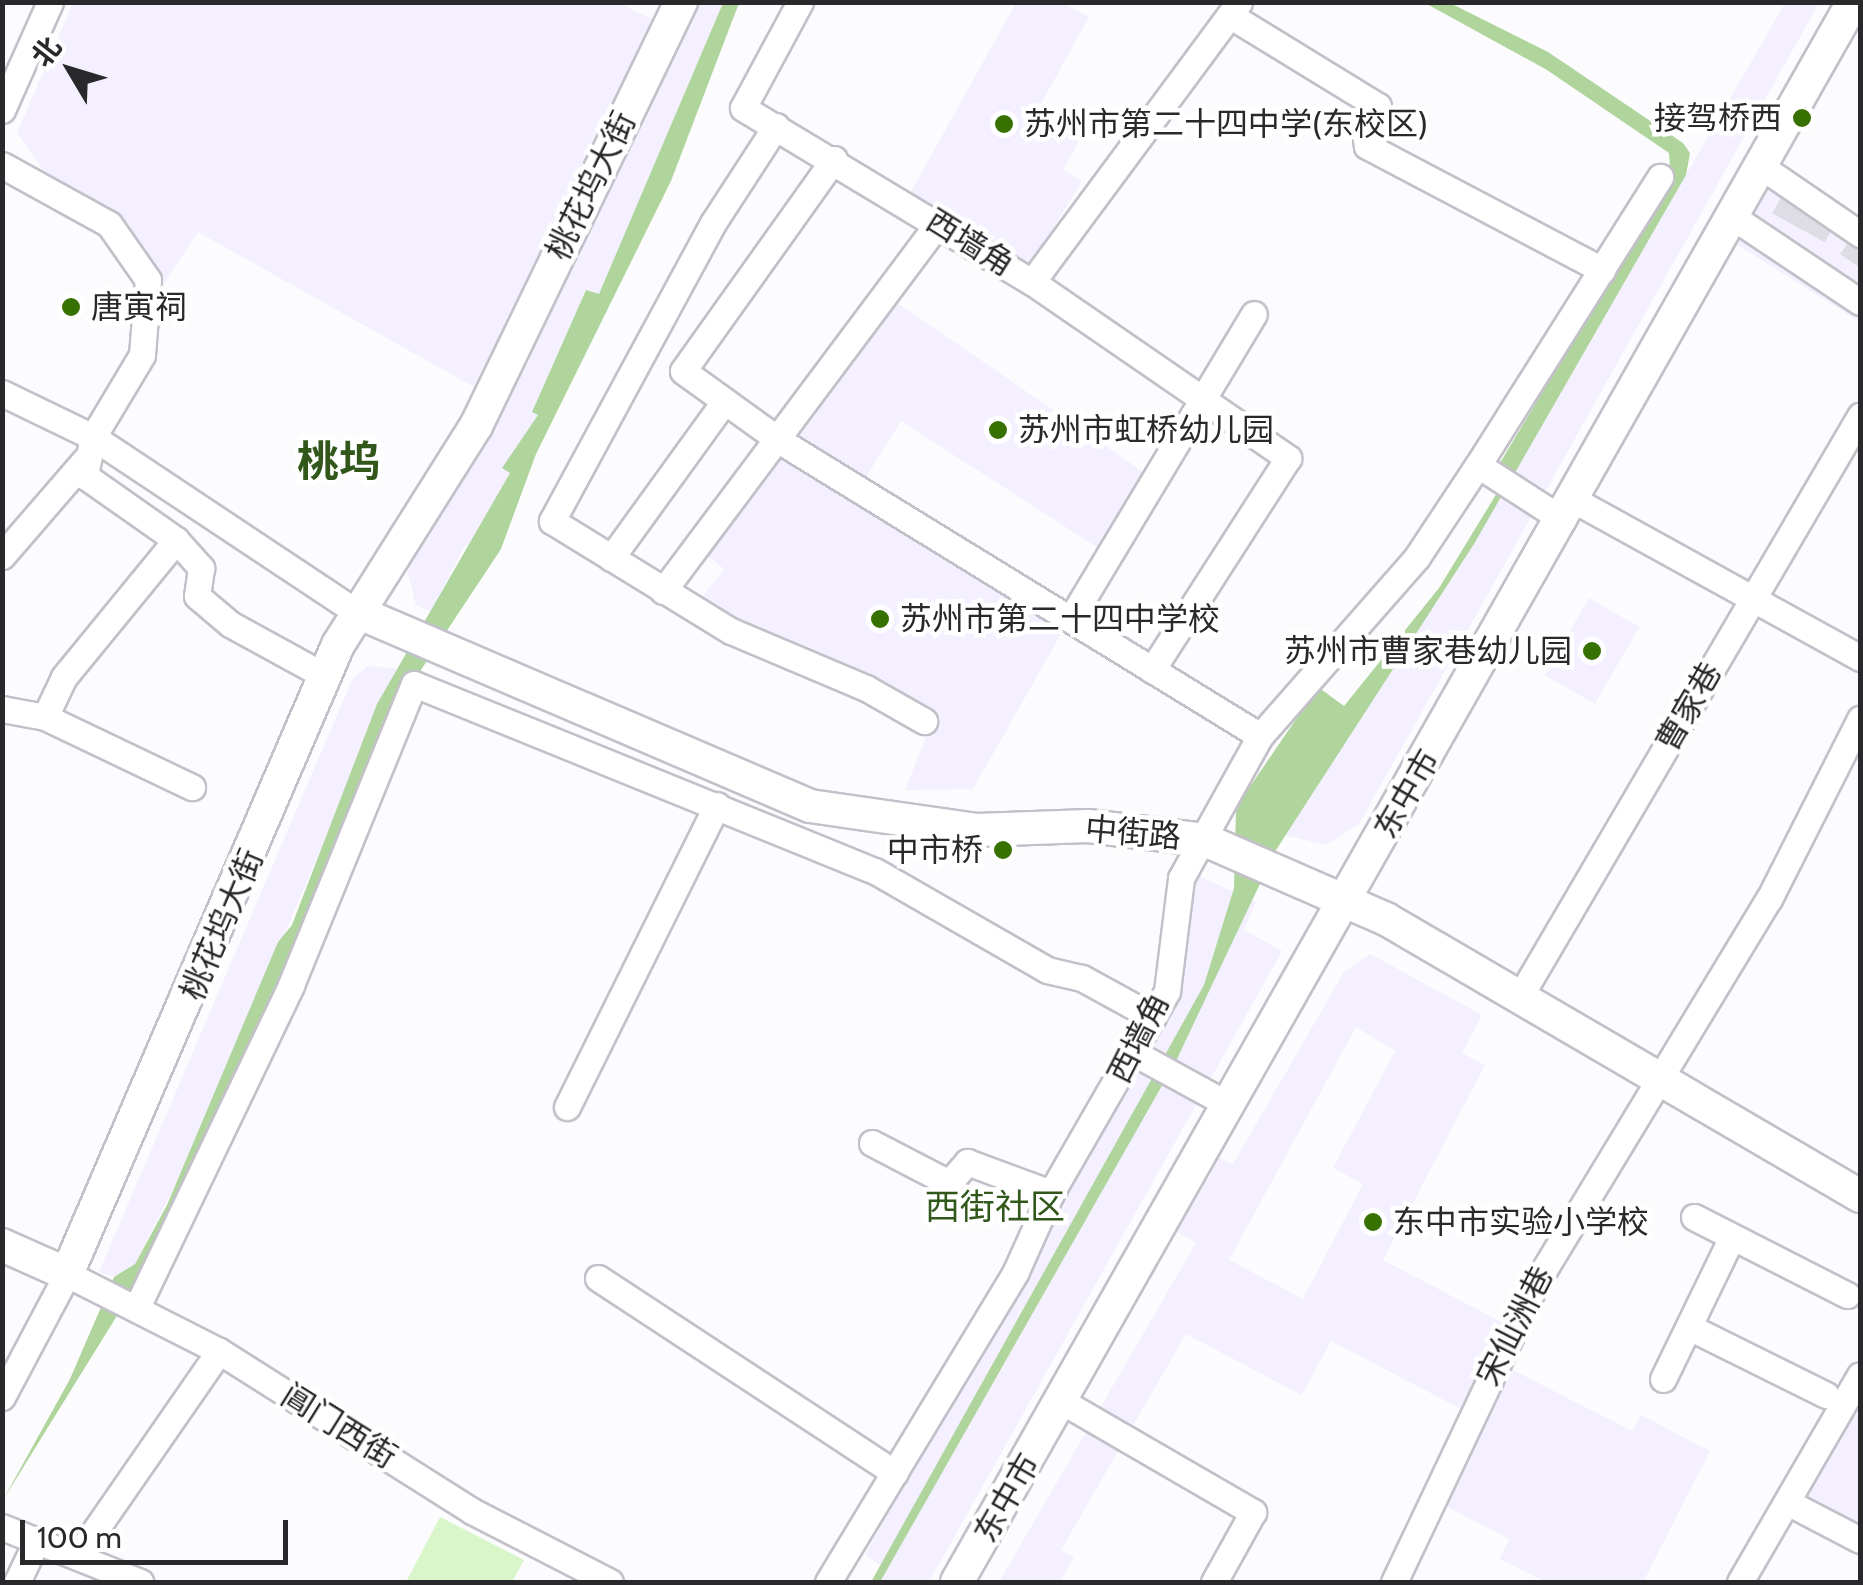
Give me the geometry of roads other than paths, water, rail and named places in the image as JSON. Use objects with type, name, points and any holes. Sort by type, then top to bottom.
[{"type":"main road","name":"桃花坞大街","points":[[82,1280],[373,619],[383,579],[484,410],[680,2]]},
{"type":"main road","name":"东中市","points":[[957,1582],[1569,510],[1853,2]]},
{"type":"main road","name":"桃花坞大街","points":[[82,1280],[325,676],[373,619]]},
{"type":"main road","name":"中街路","points":[[373,619],[744,781],[846,815],[978,830],[1088,826],[1214,843],[1348,899],[1860,1196]]},
{"type":"main road","points":[[2,1244],[82,1280]]},
{"type":"street","points":[[2,110],[50,2]]},
{"type":"street","name":"西墙角","points":[[800,2],[743,108],[834,159],[1032,282],[1207,396],[1288,458],[1152,670]]},
{"type":"street","points":[[1032,282],[1235,9],[1378,106],[1364,128],[1367,146],[1602,270]]},
{"type":"street","points":[[776,126],[713,223],[552,520],[730,632],[866,688],[924,721]]},
{"type":"street","points":[[834,159],[683,371],[723,404],[780,441],[1073,616],[1260,736]]},
{"type":"street","points":[[2,165],[109,224],[148,280],[142,355],[89,448],[2,556]]},
{"type":"street","points":[[1762,167],[1860,234]]},
{"type":"street","name":"西墙角","points":[[828,1582],[1016,1271],[1050,1193],[1151,1063],[1153,1017],[1167,991],[1181,878],[1214,843],[1260,736],[1417,557],[1482,468],[1660,177]]},
{"type":"street","points":[[1733,217],[1860,302]]},
{"type":"street","points":[[663,591],[780,441],[938,223]]},
{"type":"street","points":[[1073,616],[1254,314]]},
{"type":"street","points":[[2,393],[373,619]]},
{"type":"street","points":[[611,558],[723,404]]},
{"type":"street","name":"曹家巷","points":[[1519,998],[1860,416]]},
{"type":"street","points":[[89,448],[85,476],[176,540],[201,568],[197,596],[230,624],[325,676]]},
{"type":"street","points":[[1482,468],[1510,486],[1569,510],[1752,599],[1860,658]]},
{"type":"street","points":[[46,717],[64,677],[176,540]]},
{"type":"street","points":[[491,709],[501,677]]},
{"type":"street","points":[[134,1305],[283,1003],[414,684],[491,709],[876,871],[1047,970],[1153,1017]]},
{"type":"street","points":[[2,709],[46,717],[192,787]]},
{"type":"street","points":[[1654,1079],[1769,899],[1860,720]]},
{"type":"street","points":[[567,1107],[717,805]]},
{"type":"street","points":[[1151,1063],[1227,1104]]},
{"type":"street","name":"宋仙洲巷","points":[[1394,1582],[1536,1283],[1654,1079]]},
{"type":"street","points":[[872,1143],[949,1183],[967,1162],[1050,1193]]},
{"type":"street","points":[[1694,1217],[1847,1295]]},
{"type":"street","points":[[1663,1379],[1732,1237]]},
{"type":"street","points":[[598,1278],[895,1473]]},
{"type":"street","points":[[2,1397],[82,1280]]},
{"type":"street","name":"阊门西街","points":[[82,1280],[219,1350],[472,1510],[610,1582]]},
{"type":"street","points":[[1690,1327],[1826,1395]]},
{"type":"street","points":[[78,1555],[219,1350]]},
{"type":"street","points":[[1740,1582],[1860,1375]]},
{"type":"street","points":[[1062,1402],[1253,1512],[1214,1582]]},
{"type":"street","points":[[1787,1502],[1860,1540]]},
{"type":"street","points":[[5,1528],[140,1582]]},
{"type":"street","points":[[16,1582],[37,1540]]},
{"type":"place","name":"接驾桥西","points":[[1802,118]]},
{"type":"place","name":"苏州市第二十四中学(东校区)","points":[[1004,124]]},
{"type":"place","name":"唐寅祠","points":[[71,307]]},
{"type":"place","name":"苏州市虹桥幼儿园","points":[[998,430]]},
{"type":"place","name":"苏州市第二十四中学校","points":[[880,619]]},
{"type":"place","name":"苏州市曹家巷幼儿园","points":[[1592,651]]},
{"type":"place","name":"中市桥","points":[[1003,850]]},
{"type":"place","name":"东中市实验小学校","points":[[1373,1222]]},
{"type":"district","name":"桃坞","points":[[339,461]]},
{"type":"district","name":"西街社区","points":[[995,1207]]}]
